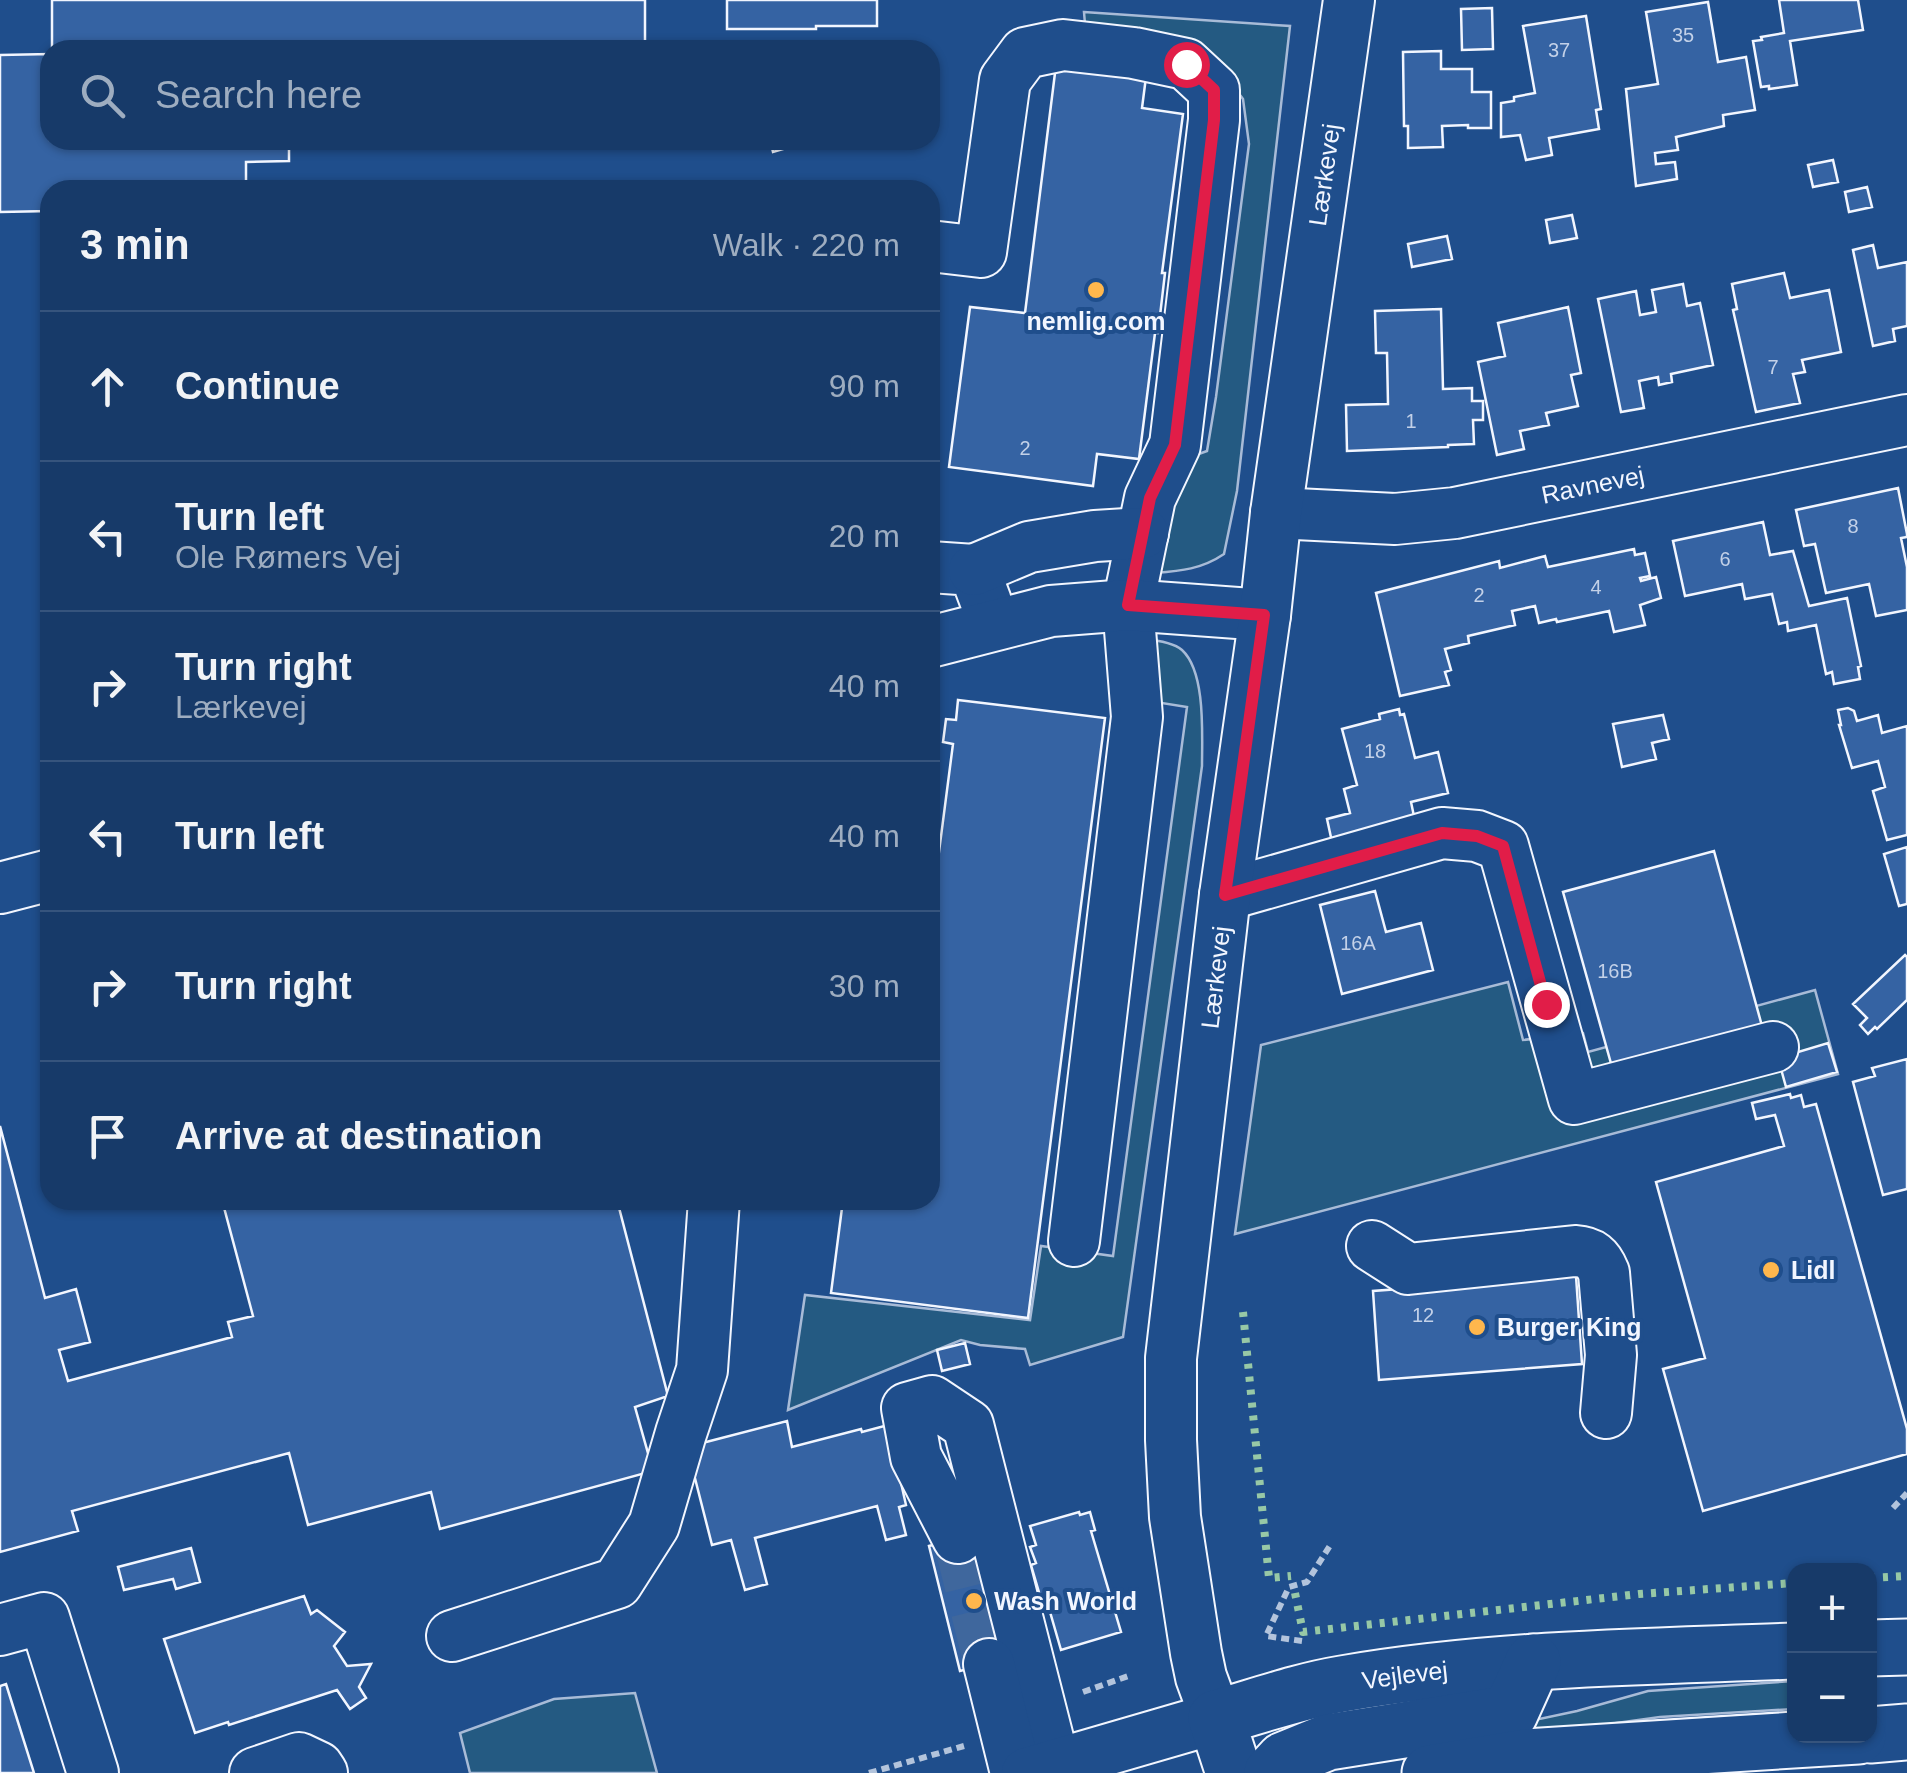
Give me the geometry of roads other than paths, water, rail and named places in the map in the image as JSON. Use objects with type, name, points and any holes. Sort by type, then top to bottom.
[{"type":"main road","points":[[1877,1648],[1907,1647]]},
{"type":"main road","name":"Vejlevej","points":[[1216,1718],[1344,1684],[1533,1662],[1787,1651]]},
{"type":"main road","points":[[1272,1773],[1284,1760],[1328,1742],[1510,1712],[1533,1662]]},
{"type":"main road","points":[[1216,1718],[1234,1773]]},
{"type":"main road","points":[[1877,1734],[1907,1732]]},
{"type":"main road","points":[[1430,1773],[1526,1756],[1787,1740]]},
{"type":"street","name":"Lærkevej","points":[[1216,1718],[1196,1653],[1176,1517],[1171,1440],[1172,1358],[1225,895],[1349,0]]},
{"type":"street","points":[[940,247],[982,252],[1005,80],[1025,53],[1063,45],[1134,53],[1186,64],[1214,90],[1214,120],[1175,445],[1150,498],[1128,605],[1137,716],[1074,1241]]},
{"type":"street","name":"Ravnevej","points":[[1276,513],[1395,518],[1455,512],[1907,420]]},
{"type":"street","points":[[994,626],[952,569],[1029,547],[1143,533]]},
{"type":"street","points":[[940,640],[1051,611],[1128,605],[1264,615]]},
{"type":"street","points":[[1225,895],[1442,833],[1477,836],[1503,846],[1574,1099],[1772,1047]]},
{"type":"street","points":[[0,888],[40,878]]},
{"type":"street","points":[[452,1636],[617,1583],[654,1525],[702,1370],[713,1210]]},
{"type":"street","points":[[1372,1246],[1408,1269],[1588,1252],[1599,1261],[1604,1273],[1611,1355],[1606,1414]]},
{"type":"street","points":[[958,1538],[916,1457],[907,1408],[932,1401],[968,1425],[1026,1762]]},
{"type":"street","points":[[0,1630],[44,1618],[93,1773]]},
{"type":"street","points":[[989,1664],[1026,1762]]},
{"type":"street","name":"Vejlevej","points":[[1026,1762],[1216,1718]]},
{"type":"street","points":[[255,1773],[299,1758],[322,1773]]},
{"type":"tunnel","points":[[958,1538],[989,1664]]},
{"type":"place","name":"nemlig.com","points":[[1096,290]]},
{"type":"place","name":"Lidl","points":[[1771,1270]]},
{"type":"place","name":"Burger King","points":[[1477,1327]]},
{"type":"place","name":"Wash World","points":[[974,1601]]}]
